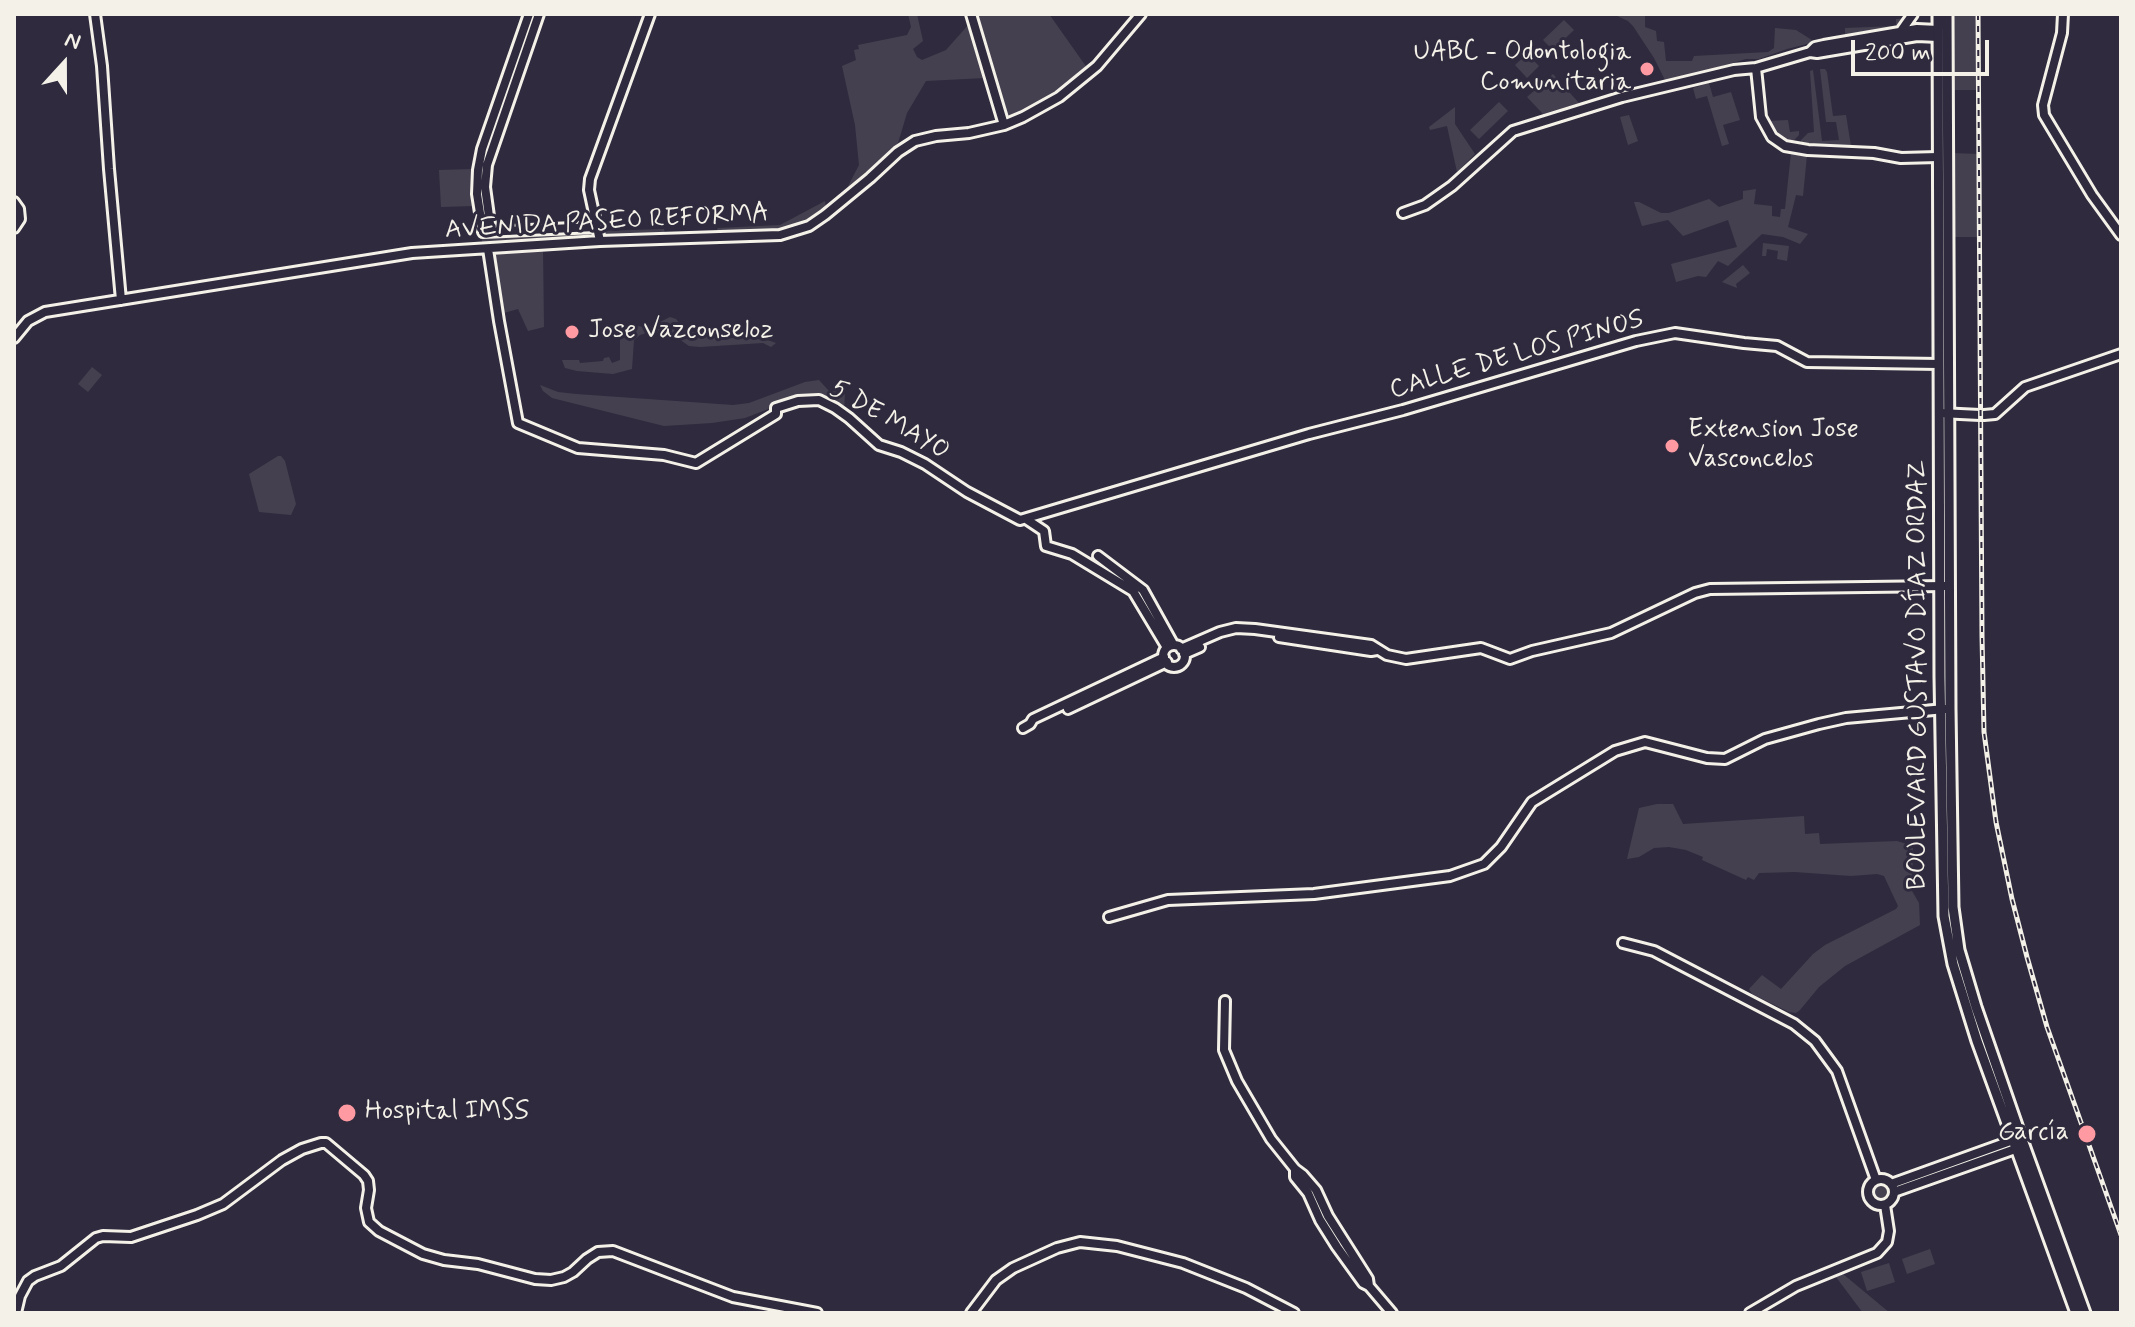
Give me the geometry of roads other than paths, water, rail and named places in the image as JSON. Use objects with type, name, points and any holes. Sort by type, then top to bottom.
[{"type":"main road","name":"BOULEVARD GUSTAVO DÍAZ ORDAZ","points":[[1938,14],[1938,157],[1943,230],[1944,916],[1953,964],[1967,1011],[2085,1313]]},
{"type":"main road","name":"BOULEVARD GUSTAVO DÍAZ ORDAZ","points":[[1944,413],[1939,364],[1947,14]]},
{"type":"main road","name":"BOULEVARD GUSTAVO DÍAZ ORDAZ","points":[[1946,709],[1952,887],[1958,944],[2019,1143],[2076,1313]]},
{"type":"main road","points":[[1944,916],[1951,917],[1958,944]]},
{"type":"street","points":[[95,14],[121,300]]},
{"type":"street","points":[[487,232],[477,194],[482,149],[529,14]]},
{"type":"street","points":[[487,232],[487,165],[539,14]]},
{"type":"street","points":[[600,241],[589,190],[590,179],[650,14]]},
{"type":"street","points":[[971,14],[1004,125]]},
{"type":"street","name":"AVENIDA PASEO REFORMA","points":[[14,338],[28,321],[45,312],[409,254],[600,241],[780,235],[809,226],[825,215],[915,141],[1004,125],[1059,97],[1088,75],[1141,14]]},
{"type":"street","points":[[1901,31],[1913,14]]},
{"type":"street","points":[[2063,14],[2062,33],[2043,105],[2044,115],[2092,195],[2121,235]]},
{"type":"street","points":[[1810,52],[1815,47],[1901,31],[1917,29],[1938,34]]},
{"type":"street","points":[[1403,213],[1425,205],[1452,186],[1513,131],[1622,97],[1734,70],[1756,68],[1810,52],[1938,34]]},
{"type":"street","points":[[1756,68],[1761,117],[1772,137],[1785,146],[1901,158],[1938,157]]},
{"type":"street","points":[[14,202],[20,219],[14,228]]},
{"type":"street","name":"AVENIDA PASEO REFORMA","points":[[487,232],[596,227]]},
{"type":"street","name":"5 DE MAYO","points":[[488,249],[518,423],[578,448],[664,455],[696,463],[776,411],[809,399],[826,403],[849,418],[879,445],[925,464],[967,492],[1023,519]]},
{"type":"street","name":"CALLE DE LOS PINOS","points":[[1023,519],[1309,434],[1403,410],[1636,341],[1675,333],[1777,346],[1807,362],[1939,364]]},
{"type":"street","points":[[1944,413],[1995,414],[2025,387],[2121,354]]},
{"type":"street","points":[[1023,519],[1044,531],[1046,546],[1072,554],[1133,591],[1169,645],[1183,652]]},
{"type":"street","points":[[1098,556],[1143,590],[1169,645]]},
{"type":"street","points":[[1183,652],[1236,628],[1377,650],[1406,659],[1481,648],[1510,659],[1611,633],[1695,593],[1710,589],[1945,586]]},
{"type":"street","points":[[1169,645],[1163,652],[1172,667],[1184,663],[1183,652]]},
{"type":"street","points":[[1027,726],[1049,718],[1165,659]]},
{"type":"street","points":[[1109,917],[1168,900],[1314,894],[1450,876],[1484,864],[1501,847],[1532,802],[1615,751],[1645,742],[1725,759],[1765,739],[1819,724],[1846,718],[1946,709]]},
{"type":"street","points":[[1623,943],[1654,951],[1794,1024],[1815,1041],[1837,1071],[1876,1180]]},
{"type":"street","points":[[1225,1001],[1224,1050],[1227,1061],[1271,1139],[1295,1169],[1295,1177],[1308,1193],[1337,1247],[1363,1283],[1392,1313]]},
{"type":"street","points":[[16,1313],[28,1281],[61,1266],[96,1238],[131,1237],[197,1215],[223,1204],[282,1160],[321,1143],[326,1143],[368,1181],[366,1208],[369,1222],[379,1231],[423,1254],[551,1280],[573,1272],[598,1252],[613,1251],[733,1297],[817,1313]]},
{"type":"street","points":[[1892,1188],[2019,1143]]},
{"type":"street","points":[[1876,1180],[1884,1180],[1892,1188],[1893,1198],[1885,1205],[1875,1204],[1869,1197],[1869,1187],[1876,1180]]},
{"type":"street","points":[[1750,1313],[1796,1286],[1877,1253],[1887,1242],[1889,1231],[1885,1205]]},
{"type":"street","points":[[971,1313],[996,1280],[1013,1268],[1057,1248],[1080,1242],[1150,1253],[1194,1267],[1246,1288],[1294,1313]]},
{"type":"railway","points":[[1978,14],[1984,732],[1996,822],[2027,957],[2047,1027],[2121,1235]]},
{"type":"place","name":"UABC - Odontologia Comunitaria","points":[[1647,69]]},
{"type":"place","name":"Jose Vazconseloz","points":[[572,332]]},
{"type":"place","name":"Extension Jose Vasconcelos","points":[[1672,446]]},
{"type":"place","name":"Hospital IMSS","points":[[347,1113]]},
{"type":"place","name":"García","points":[[2087,1134]]}]
